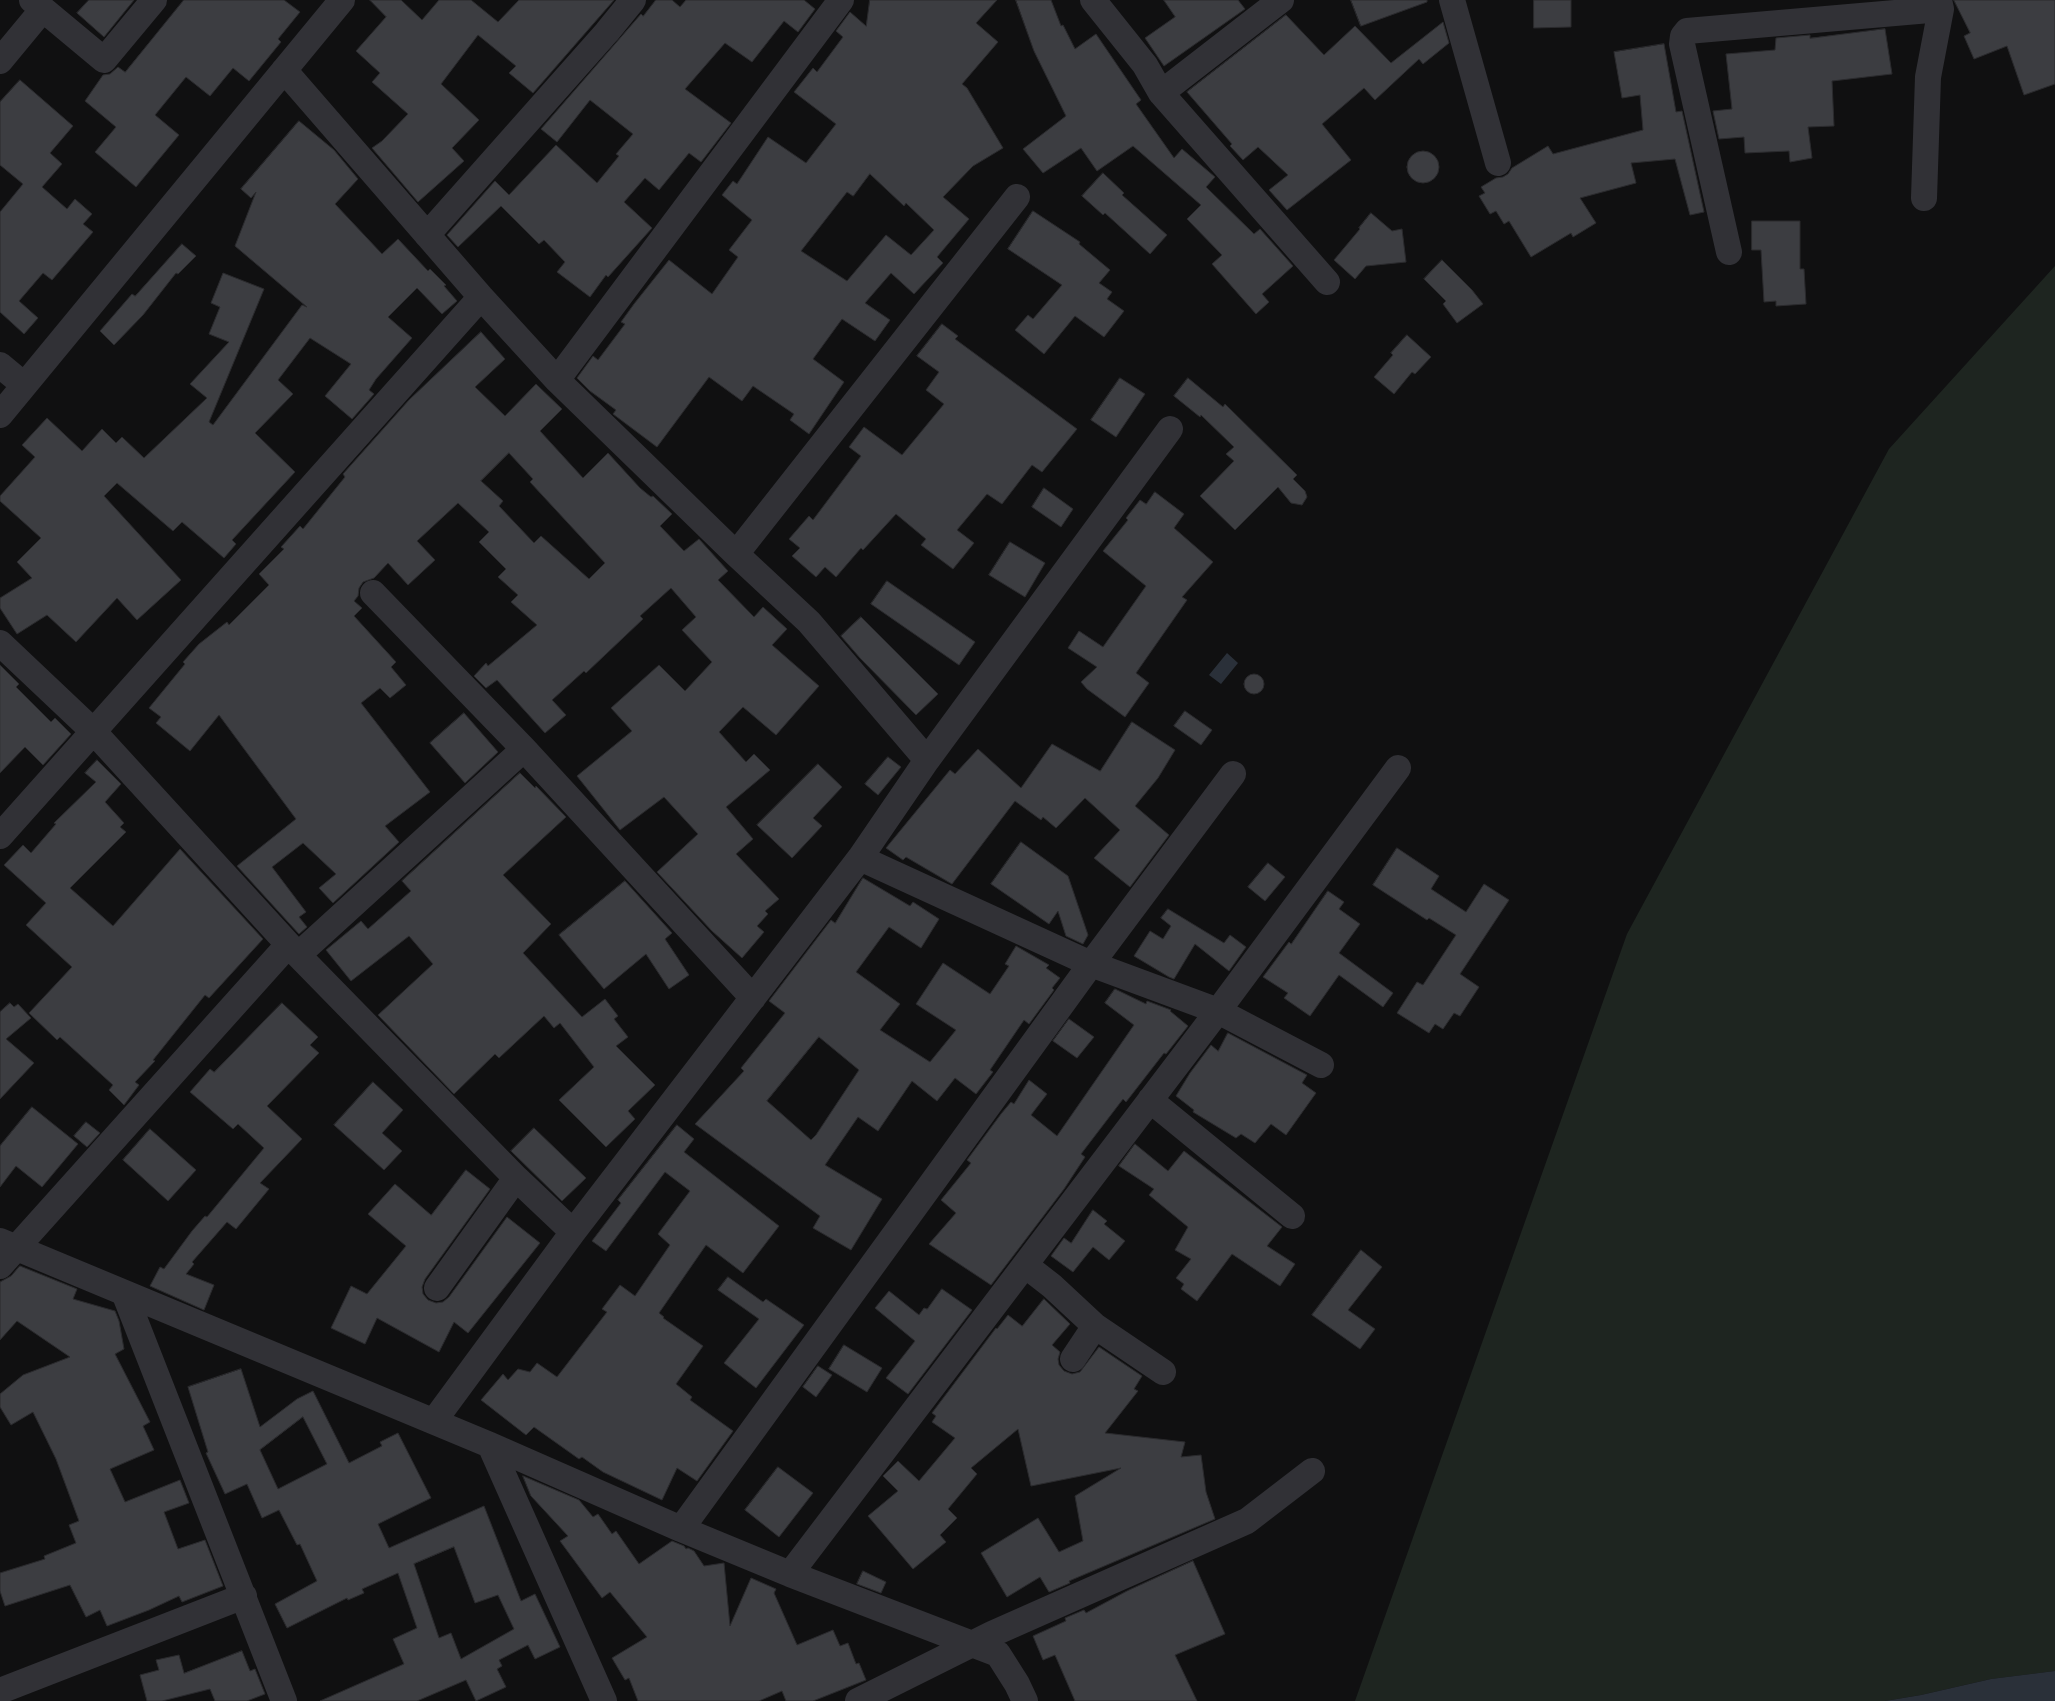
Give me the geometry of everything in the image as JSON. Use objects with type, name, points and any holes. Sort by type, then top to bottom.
[{"type":"street","points":[[0,60],[37,5],[104,60],[154,0]]},
{"type":"street","points":[[0,415],[342,0]]},
{"type":"street","points":[[427,235],[607,32],[632,0]]},
{"type":"street","points":[[557,380],[841,0]]},
{"type":"street","points":[[1093,0],[1145,65],[1161,93],[1327,282]]},
{"type":"street","points":[[1161,93],[1281,0]]},
{"type":"street","points":[[1452,0],[1498,163]]},
{"type":"street","points":[[1729,252],[1682,44],[1686,31],[1940,5],[1928,77],[1924,198]]},
{"type":"street","points":[[284,70],[480,297],[557,380],[736,554],[809,622],[927,760]]},
{"type":"street","points":[[736,554],[1017,197]]},
{"type":"street","points":[[0,836],[480,297]]},
{"type":"street","points":[[0,365],[24,386]]},
{"type":"street","points":[[434,1421],[573,1232],[860,858],[927,760],[1170,429]]},
{"type":"street","points":[[373,594],[524,750],[753,998]]},
{"type":"street","points":[[0,643],[93,731],[293,950],[516,1178],[573,1232]]},
{"type":"street","points":[[524,750],[293,950],[6,1252],[125,1295],[434,1421],[681,1529],[790,1574],[998,1654],[1017,1684],[1024,1701]]},
{"type":"street","points":[[790,1574],[1218,1011],[1398,768]]},
{"type":"street","points":[[681,1529],[1090,964],[1233,774]]},
{"type":"street","points":[[860,858],[1090,964],[1218,1011],[1321,1065]]},
{"type":"street","points":[[1150,1100],[1292,1216]]},
{"type":"street","points":[[437,1288],[516,1178]]},
{"type":"street","points":[[1025,1265],[1052,1286],[1095,1326],[1163,1372]]},
{"type":"street","points":[[125,1295],[284,1701]]},
{"type":"street","points":[[1073,1359],[1095,1326]]},
{"type":"street","points":[[490,1445],[604,1701]]},
{"type":"street","points":[[858,1701],[971,1644],[1247,1521],[1312,1471]]},
{"type":"street","points":[[0,1691],[244,1596]]},
{"type":"shaded area","points":[[2055,266],[2055,1671],[1991,1679],[1885,1701],[1355,1701],[1627,934],[1889,449]]},
{"type":"shaded area","points":[[1227,653],[1238,663],[1221,684],[1209,675]]},
{"type":"shaded area","points":[[2055,1671],[2055,1701],[1885,1701],[1991,1679]]},
{"type":"building","points":[[89,0],[134,0],[104,37],[77,13]]},
{"type":"building","points":[[184,0],[284,0],[300,12],[278,39],[281,42],[249,81],[233,68],[210,96],[186,77],[155,115],[179,135],[136,187],[95,152],[116,127],[85,101],[103,75],[110,74],[118,67],[125,72]]},
{"type":"building","points":[[370,0],[401,0],[422,20],[439,0],[471,0],[498,22],[519,0],[614,0],[533,93],[509,73],[516,66],[478,35],[441,84],[479,120],[452,148],[464,161],[418,202],[372,148],[382,141],[408,114],[372,82],[380,73],[356,51],[386,17]]},
{"type":"building","points":[[656,0],[672,0],[680,7],[686,0],[804,0],[815,9],[798,32],[784,21],[752,62],[725,43],[685,89],[731,123],[701,162],[689,153],[659,190],[645,178],[624,202],[652,228],[608,277],[606,275],[590,297],[557,272],[565,262],[544,240],[539,244],[501,206],[458,247],[447,235],[495,181],[509,195],[556,145],[597,183],[619,156],[616,154],[633,134],[590,100],[557,142],[541,129],[641,14],[643,16]]},
{"type":"building","points":[[870,0],[997,0],[976,23],[998,42],[962,84],[967,88],[1003,148],[973,166],[943,197],[969,219],[937,257],[943,263],[914,294],[891,273],[865,303],[890,320],[875,341],[842,319],[813,359],[844,382],[809,434],[790,420],[794,414],[753,386],[742,401],[709,377],[657,447],[613,414],[616,410],[590,391],[577,378],[593,356],[598,360],[625,324],[621,322],[669,260],[712,294],[738,257],[729,250],[752,220],[722,195],[733,181],[737,184],[768,137],[806,163],[836,124],[794,92],[813,68],[817,72],[843,37],[836,31],[850,12],[866,26]],"holes":[[[870,174],[904,206],[906,203],[934,230],[911,255],[886,235],[847,281],[801,251],[847,192],[853,196]]]},
{"type":"building","points":[[1016,0],[1051,0],[1061,26],[1063,25],[1075,49],[1096,34],[1141,100],[1136,104],[1174,158],[1182,149],[1215,177],[1206,187],[1254,234],[1260,229],[1293,266],[1262,294],[1269,302],[1256,314],[1212,264],[1222,255],[1187,219],[1201,205],[1133,146],[1097,171],[1081,148],[1043,173],[1023,149],[1066,116],[1034,51]]},
{"type":"building","points":[[1164,0],[1238,0],[1245,9],[1164,66],[1145,38],[1175,17]]},
{"type":"building","points":[[1351,0],[1427,0],[1427,2],[1361,26]]},
{"type":"building","points":[[1534,0],[1571,0],[1571,27],[1534,28]]},
{"type":"building","points":[[1954,0],[2055,0],[2055,84],[2024,95],[2007,46],[1974,59],[1964,36],[1970,33]]},
{"type":"building","points":[[1286,15],[1324,55],[1355,26],[1391,63],[1443,22],[1449,43],[1423,64],[1419,59],[1375,100],[1364,88],[1322,124],[1351,160],[1287,210],[1269,190],[1288,175],[1258,147],[1243,160],[1230,146],[1232,144],[1187,92]]},
{"type":"building","points":[[1885,29],[1892,74],[1832,81],[1834,126],[1808,127],[1812,158],[1790,162],[1789,151],[1745,153],[1744,137],[1719,139],[1713,111],[1732,109],[1726,54],[1775,50],[1776,38],[1810,35],[1810,38]]},
{"type":"building","points":[[1664,44],[1676,112],[1682,111],[1704,212],[1690,215],[1675,159],[1631,163],[1636,183],[1580,198],[1596,223],[1573,237],[1571,233],[1531,257],[1509,221],[1504,224],[1496,211],[1490,214],[1479,196],[1485,193],[1481,187],[1496,178],[1508,174],[1512,168],[1548,146],[1553,154],[1643,130],[1640,95],[1622,98],[1614,52]]},
{"type":"building","points":[[20,80],[73,126],[50,153],[62,164],[42,187],[67,209],[75,199],[92,214],[83,224],[93,232],[52,280],[43,273],[19,301],[38,318],[24,334],[0,312],[0,212],[23,184],[0,165],[0,102]]},
{"type":"building","points":[[299,121],[334,150],[358,179],[335,204],[382,254],[398,239],[428,271],[430,269],[446,285],[444,286],[457,301],[442,314],[417,288],[388,317],[412,338],[376,379],[369,390],[374,394],[352,419],[325,396],[351,364],[310,338],[278,380],[293,394],[255,433],[295,472],[232,540],[236,544],[224,558],[182,522],[173,531],[117,483],[104,496],[181,580],[137,620],[117,598],[76,642],[47,615],[17,634],[0,608],[0,598],[32,578],[17,562],[41,538],[0,501],[0,496],[35,457],[22,445],[47,418],[82,451],[102,429],[116,443],[122,437],[144,458],[207,398],[190,384],[229,342],[209,334],[220,307],[211,303],[223,273],[264,289],[209,422],[213,425],[302,305],[307,307],[235,246],[256,192],[251,198],[241,189]]},
{"type":"building","points":[[1423,151],[1429,152],[1434,156],[1438,161],[1438,173],[1434,178],[1429,182],[1423,183],[1417,182],[1412,178],[1408,173],[1407,167],[1408,161],[1412,156],[1417,152]]},
{"type":"building","points":[[1103,173],[1124,193],[1122,195],[1167,235],[1150,254],[1105,213],[1103,215],[1082,196]]},
{"type":"building","points":[[1033,211],[1080,242],[1079,244],[1110,270],[1099,283],[1112,292],[1107,299],[1124,311],[1104,337],[1075,316],[1044,354],[1015,330],[1028,315],[1033,319],[1062,285],[1008,249]]},
{"type":"building","points":[[1371,213],[1392,231],[1402,229],[1406,262],[1366,266],[1355,279],[1334,260]]},
{"type":"building","points":[[1752,221],[1800,221],[1800,269],[1804,269],[1806,304],[1776,306],[1776,301],[1764,302],[1761,250],[1752,250]]},
{"type":"building","points":[[182,244],[196,256],[178,274],[176,273],[143,315],[114,345],[100,331],[132,294],[135,296]]},
{"type":"building","points":[[1442,260],[1483,304],[1457,323],[1443,304],[1446,301],[1424,279]]},
{"type":"building","points":[[942,324],[958,336],[955,339],[1077,429],[1042,472],[1032,465],[1002,504],[987,494],[957,530],[974,543],[953,569],[921,545],[926,539],[896,514],[863,550],[861,548],[836,577],[825,567],[816,577],[792,556],[800,548],[789,539],[809,516],[813,520],[861,456],[849,447],[864,427],[902,455],[944,404],[926,390],[939,372],[917,356]]},
{"type":"building","points":[[481,332],[505,359],[475,387],[505,416],[536,384],[562,409],[540,431],[583,478],[608,453],[640,488],[651,497],[653,496],[672,514],[660,526],[684,551],[699,539],[728,571],[718,580],[754,617],[763,607],[787,629],[772,645],[819,686],[776,735],[743,707],[719,732],[746,762],[754,754],[770,770],[726,807],[753,839],[736,854],[779,899],[765,911],[768,914],[757,926],[764,932],[742,958],[712,931],[657,872],[698,834],[664,797],[620,830],[577,776],[632,731],[611,708],[659,665],[685,691],[712,662],[682,630],[696,617],[671,588],[640,616],[643,619],[586,673],[584,671],[552,700],[566,715],[545,733],[497,680],[486,688],[474,676],[486,663],[488,666],[537,625],[511,602],[518,595],[498,577],[506,569],[479,542],[489,532],[458,503],[417,541],[435,560],[408,585],[388,563],[374,578],[363,582],[354,601],[362,608],[354,616],[396,662],[391,667],[406,685],[390,698],[380,688],[361,703],[430,792],[385,826],[399,842],[333,903],[319,888],[336,874],[303,843],[272,867],[306,912],[299,917],[307,927],[299,934],[237,866],[296,819],[219,715],[190,751],[156,723],[161,717],[149,708],[185,664],[183,662],[199,644],[227,622],[229,625],[269,585],[259,574],[284,549],[281,547],[300,526],[303,529],[345,477],[343,474],[409,400]],"holes":[[[509,453],[533,479],[530,482],[605,563],[589,579],[541,536],[534,543],[499,506],[503,501],[481,481]]]},
{"type":"building","points":[[1407,335],[1431,357],[1415,374],[1412,372],[1394,394],[1374,377]]},
{"type":"building","points":[[1120,378],[1145,394],[1116,437],[1091,420]]},
{"type":"building","points":[[1188,378],[1223,407],[1225,404],[1297,475],[1293,479],[1305,491],[1307,497],[1302,505],[1291,503],[1278,487],[1235,530],[1200,496],[1234,461],[1226,454],[1234,447],[1201,415],[1200,417],[1174,396]]},
{"type":"building","points":[[1044,488],[1073,509],[1061,527],[1032,507]]},
{"type":"building","points":[[1155,492],[1184,514],[1174,528],[1213,562],[1182,597],[1187,600],[1136,673],[1149,683],[1125,717],[1087,689],[1081,682],[1097,667],[1068,648],[1079,631],[1103,647],[1146,586],[1103,551],[1128,520],[1126,518],[1140,500],[1146,504]]},
{"type":"building","points":[[1010,542],[1045,563],[1025,597],[989,575]]},
{"type":"building","points":[[887,581],[975,642],[959,665],[871,604]]},
{"type":"building","points":[[861,617],[938,694],[916,715],[841,636]]},
{"type":"building","points":[[0,665],[19,684],[16,687],[51,722],[55,718],[71,734],[43,765],[25,747],[0,773]]},
{"type":"building","points":[[1254,674],[1261,677],[1264,684],[1261,691],[1254,694],[1247,691],[1244,684],[1247,677]]},
{"type":"building","points":[[1185,711],[1212,730],[1201,745],[1174,726]]},
{"type":"building","points":[[464,713],[498,752],[465,783],[430,743]]},
{"type":"building","points":[[1132,722],[1175,750],[1158,778],[1135,806],[1169,835],[1130,887],[1094,858],[1120,830],[1085,798],[1056,828],[1043,817],[1041,820],[1015,801],[952,884],[906,857],[903,860],[886,848],[950,770],[955,774],[978,749],[1021,788],[1052,744],[1100,771]]},
{"type":"building","points":[[888,757],[901,767],[878,795],[865,784]]},
{"type":"building","points":[[97,760],[121,784],[105,802],[124,823],[120,827],[126,832],[70,888],[113,926],[180,849],[263,939],[209,998],[205,995],[153,1060],[155,1061],[135,1082],[139,1085],[124,1105],[109,1090],[113,1085],[60,1037],[57,1040],[29,1013],[72,967],[26,925],[46,903],[4,865],[23,845],[31,853],[56,824],[54,823],[96,782],[85,773]]},
{"type":"building","points":[[818,764],[842,787],[813,818],[822,826],[792,858],[757,825]]},
{"type":"building","points":[[520,773],[535,788],[536,786],[566,817],[503,875],[551,924],[523,953],[582,1017],[605,999],[618,1016],[614,1019],[628,1037],[616,1046],[655,1085],[628,1111],[635,1119],[606,1147],[559,1100],[594,1067],[560,1023],[554,1028],[544,1016],[499,1058],[495,1054],[454,1094],[378,1015],[433,964],[409,936],[351,981],[326,950],[361,921],[368,929],[411,891],[402,881]]},
{"type":"building","points":[[1021,842],[1068,876],[1088,935],[1083,944],[1066,936],[1058,911],[1049,924],[991,884]]},
{"type":"building","points":[[1397,848],[1439,876],[1431,889],[1466,912],[1484,884],[1509,900],[1460,974],[1479,987],[1460,1016],[1454,1013],[1443,1029],[1435,1024],[1429,1033],[1397,1013],[1417,982],[1423,985],[1456,935],[1429,918],[1427,920],[1373,885]]},
{"type":"building","points":[[1268,863],[1285,877],[1265,901],[1248,887]]},
{"type":"building","points":[[863,878],[910,906],[913,902],[939,919],[921,948],[889,927],[856,972],[900,1004],[880,1030],[930,1062],[956,1030],[916,1004],[943,963],[990,994],[1009,966],[1005,964],[1016,946],[1049,965],[1046,968],[1060,978],[1052,988],[1054,990],[1029,1024],[1024,1020],[990,1070],[993,1072],[976,1094],[955,1078],[937,1101],[912,1081],[878,1131],[858,1117],[825,1165],[882,1199],[851,1250],[813,1228],[820,1216],[695,1124],[744,1071],[741,1068],[785,1013],[769,1001],[831,920],[835,923]],"holes":[[[819,1037],[859,1070],[811,1140],[767,1101]]]},
{"type":"building","points":[[625,881],[672,933],[665,939],[689,975],[669,989],[646,954],[604,989],[559,935]]},
{"type":"building","points":[[1328,891],[1344,902],[1339,909],[1360,924],[1339,953],[1393,993],[1383,1007],[1339,975],[1310,1016],[1284,998],[1288,993],[1263,977],[1289,942],[1291,944]]},
{"type":"building","points":[[1168,909],[1224,943],[1230,935],[1246,947],[1229,971],[1195,944],[1174,979],[1134,956],[1150,931],[1163,939],[1171,926],[1161,918]]},
{"type":"building","points":[[1115,989],[1146,1004],[1147,1001],[1171,1010],[1188,1026],[1166,1054],[1164,1053],[1126,1102],[1123,1099],[1081,1154],[1085,1157],[1064,1189],[991,1285],[929,1244],[956,1213],[941,1200],[971,1163],[967,1160],[1011,1102],[1014,1104],[1029,1080],[1047,1094],[1031,1115],[1057,1136],[1134,1025],[1105,1003]]},
{"type":"building","points":[[10,1003],[14,1007],[18,1004],[31,1018],[6,1039],[34,1063],[0,1099],[0,1012]]},
{"type":"building","points":[[282,1003],[318,1037],[310,1045],[319,1053],[267,1106],[302,1139],[260,1183],[269,1189],[236,1229],[227,1222],[192,1262],[194,1264],[186,1274],[214,1285],[204,1310],[150,1286],[160,1267],[164,1269],[192,1231],[205,1216],[207,1217],[264,1148],[238,1124],[233,1129],[190,1092],[210,1069],[214,1072]]},
{"type":"building","points":[[1069,1019],[1094,1037],[1077,1058],[1053,1041]]},
{"type":"building","points":[[1228,1033],[1307,1075],[1302,1083],[1316,1093],[1286,1135],[1271,1124],[1255,1143],[1241,1134],[1236,1138],[1193,1112],[1194,1110],[1176,1096],[1211,1045],[1218,1051]]},
{"type":"building","points":[[373,1082],[403,1110],[382,1133],[402,1151],[384,1170],[334,1125]]},
{"type":"building","points":[[32,1107],[78,1144],[42,1187],[16,1166],[0,1187],[0,1146]]},
{"type":"building","points":[[86,1122],[100,1133],[87,1147],[74,1136]]},
{"type":"building","points":[[677,1125],[694,1139],[684,1152],[779,1226],[743,1273],[706,1245],[659,1313],[663,1318],[703,1346],[676,1384],[692,1397],[690,1400],[733,1431],[697,1481],[677,1468],[662,1500],[603,1472],[582,1457],[579,1459],[534,1427],[526,1435],[481,1400],[503,1374],[508,1380],[518,1369],[530,1372],[537,1363],[557,1377],[607,1312],[602,1309],[620,1285],[635,1296],[670,1245],[658,1234],[690,1191],[665,1172],[606,1251],[592,1241],[621,1203],[618,1200]]},
{"type":"building","points":[[534,1128],[586,1178],[562,1201],[511,1151]]},
{"type":"building","points":[[150,1129],[196,1170],[168,1201],[123,1160]]},
{"type":"building","points":[[1135,1144],[1168,1171],[1184,1151],[1282,1227],[1267,1246],[1295,1264],[1280,1286],[1232,1254],[1197,1301],[1181,1289],[1184,1284],[1176,1278],[1191,1259],[1175,1250],[1188,1227],[1149,1195],[1154,1189],[1119,1166]]},
{"type":"building","points":[[466,1170],[490,1189],[425,1279],[422,1287],[423,1294],[428,1300],[436,1303],[443,1302],[449,1297],[507,1217],[540,1243],[468,1333],[454,1322],[439,1352],[377,1318],[365,1344],[331,1328],[351,1286],[367,1294],[406,1246],[368,1214],[395,1184],[431,1215]]},
{"type":"building","points":[[1093,1210],[1107,1221],[1104,1224],[1125,1241],[1109,1260],[1093,1247],[1073,1272],[1051,1256],[1064,1238],[1071,1243]]},
{"type":"building","points":[[1361,1250],[1382,1267],[1348,1310],[1375,1329],[1360,1349],[1312,1315]]},
{"type":"building","points":[[20,1266],[77,1289],[73,1299],[115,1311],[119,1321],[124,1349],[115,1354],[150,1422],[143,1426],[154,1450],[110,1469],[125,1502],[180,1480],[189,1503],[164,1512],[178,1549],[205,1540],[223,1586],[182,1602],[179,1596],[107,1626],[100,1610],[86,1617],[70,1585],[5,1606],[0,1591],[0,1573],[45,1559],[44,1556],[76,1543],[69,1525],[79,1521],[56,1459],[33,1412],[11,1425],[0,1407],[0,1394],[23,1375],[70,1357],[17,1321],[0,1340],[0,1282],[11,1276]]},
{"type":"building","points":[[728,1277],[763,1302],[766,1299],[804,1325],[756,1388],[724,1363],[759,1319],[718,1290]]},
{"type":"building","points":[[942,1289],[972,1310],[908,1394],[886,1378],[915,1341],[875,1308],[889,1291],[919,1315],[924,1308],[927,1309]]},
{"type":"building","points":[[1044,1299],[1070,1324],[1052,1345],[1060,1352],[1059,1365],[1064,1371],[1072,1374],[1080,1372],[1099,1347],[1142,1376],[1134,1389],[1138,1391],[1105,1433],[1185,1442],[1181,1457],[1201,1455],[1206,1492],[1215,1519],[1069,1581],[1070,1583],[1049,1592],[1040,1577],[1007,1597],[981,1553],[1038,1518],[1059,1552],[1083,1541],[1075,1496],[1121,1468],[1031,1486],[1018,1429],[971,1468],[977,1474],[948,1509],[957,1518],[940,1535],[946,1542],[913,1569],[868,1516],[898,1491],[883,1476],[898,1461],[919,1481],[955,1438],[932,1422],[936,1416],[932,1413],[996,1328],[1008,1315],[1022,1326]]},
{"type":"building","points":[[844,1345],[882,1368],[867,1392],[829,1369]]},
{"type":"building","points":[[818,1366],[832,1375],[816,1397],[803,1387]]},
{"type":"building","points":[[241,1369],[260,1427],[297,1399],[313,1391],[349,1463],[382,1446],[380,1442],[398,1433],[431,1498],[378,1524],[389,1548],[484,1506],[521,1601],[535,1594],[560,1647],[535,1659],[528,1645],[499,1660],[502,1666],[497,1669],[506,1687],[476,1701],[466,1680],[417,1701],[320,1701],[404,1664],[393,1639],[417,1628],[398,1573],[362,1589],[364,1593],[348,1600],[347,1598],[287,1628],[275,1604],[317,1581],[300,1544],[297,1545],[279,1510],[262,1518],[247,1484],[225,1494],[206,1453],[208,1452],[188,1387]],"holes":[[[303,1417],[327,1464],[278,1489],[260,1450]],[[454,1547],[475,1603],[498,1595],[514,1629],[461,1659],[451,1633],[439,1638],[414,1564]]]},
{"type":"building","points":[[778,1467],[813,1493],[779,1537],[745,1510]]},
{"type":"building","points":[[523,1476],[579,1500],[593,1517],[598,1514],[612,1534],[616,1531],[639,1564],[672,1541],[694,1551],[704,1566],[724,1563],[730,1626],[751,1578],[776,1589],[774,1593],[797,1645],[833,1630],[840,1646],[848,1643],[856,1664],[859,1663],[866,1680],[813,1701],[786,1701],[782,1691],[759,1701],[638,1701],[629,1678],[625,1680],[612,1658],[647,1637],[610,1592],[602,1598],[560,1541],[568,1536],[531,1496]]},
{"type":"building","points":[[1193,1561],[1225,1634],[1175,1655],[1197,1701],[1075,1701],[1055,1655],[1043,1660],[1033,1636],[1066,1621],[1065,1618],[1084,1610],[1086,1613],[1127,1591]]},
{"type":"building","points":[[863,1571],[886,1582],[881,1593],[857,1584]]},
{"type":"building","points":[[242,1651],[250,1671],[255,1669],[265,1694],[247,1701],[215,1701],[210,1689],[162,1701],[147,1701],[140,1675],[159,1670],[156,1660],[179,1655],[184,1673]]}]
